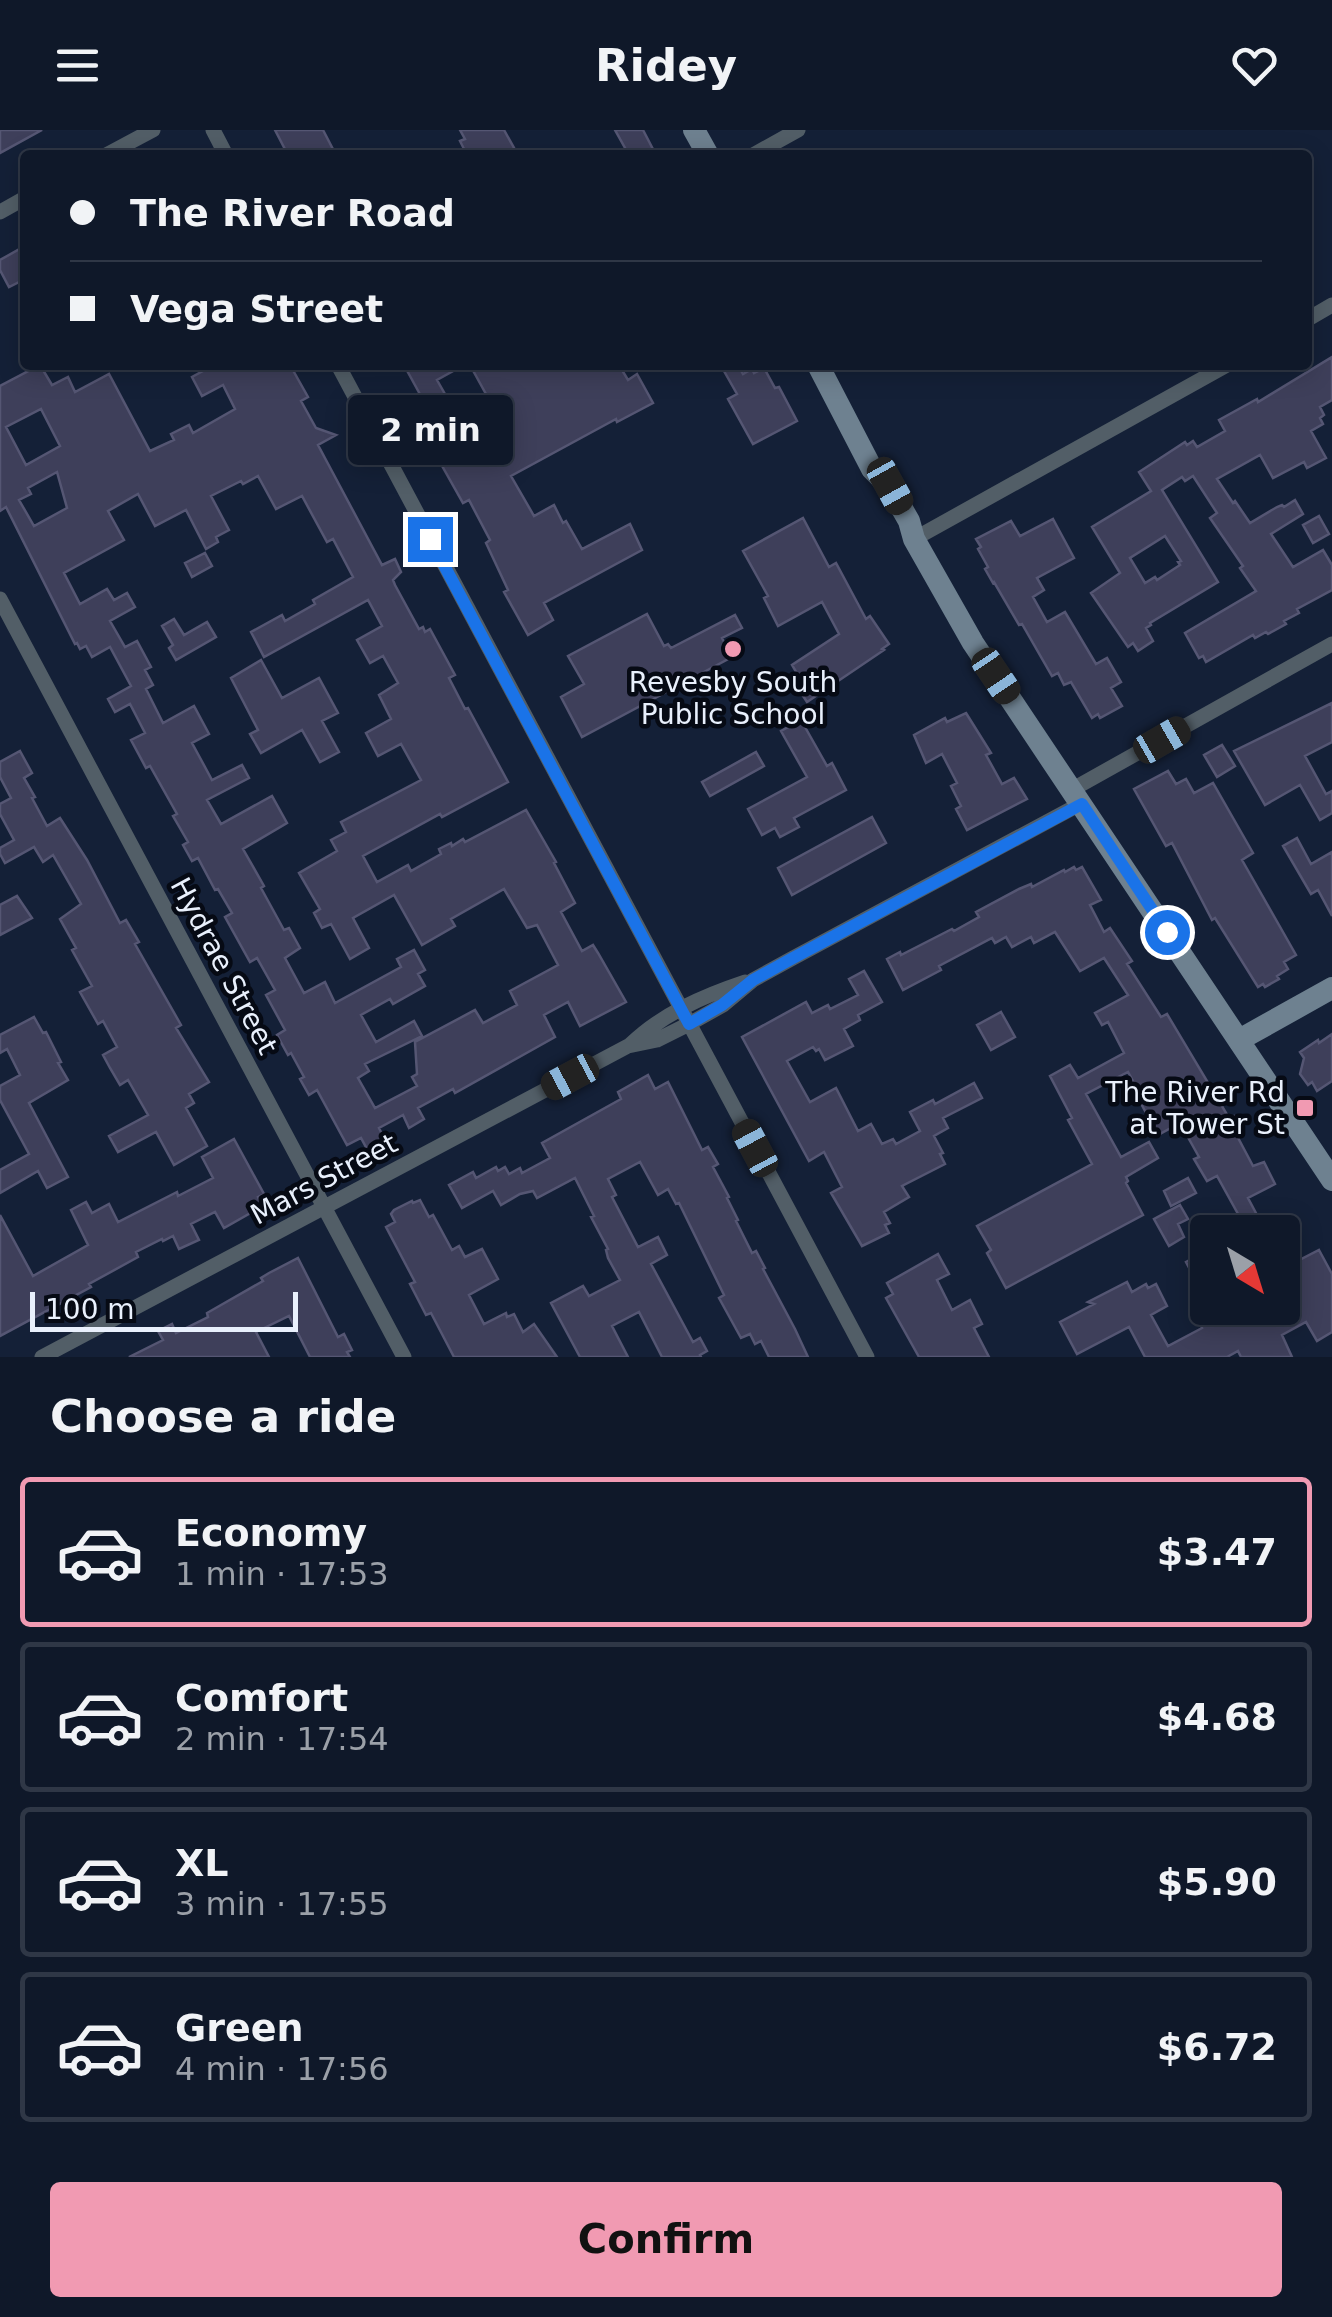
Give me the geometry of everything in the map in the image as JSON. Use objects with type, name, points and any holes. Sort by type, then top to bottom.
[{"type":"main road","points":[[821,370],[872,468],[890,486],[914,539],[974,643],[1332,1180]]},
{"type":"main road","points":[[1239,1040],[1332,988]]},
{"type":"street","points":[[115,150],[153,130]]},
{"type":"street","points":[[762,150],[798,130]]},
{"type":"street","points":[[341,370],[867,1357]]},
{"type":"street","points":[[914,539],[1217,370]]},
{"type":"street","name":"Hydrae Street","points":[[0,599],[404,1357]]},
{"type":"street","name":"Mars Street","points":[[42,1357],[628,1046],[657,1040],[685,1017],[722,1005],[753,980],[1078,796],[1332,644]]},
{"type":"building","points":[[0,130],[42,130],[0,153]]},
{"type":"building","points":[[275,130],[323,130],[333,150],[285,150]]},
{"type":"building","points":[[460,130],[504,130],[515,150],[464,150],[460,141],[465,139]]},
{"type":"building","points":[[615,130],[643,130],[653,150],[626,150]]},
{"type":"building","points":[[20,249],[20,282],[9,287],[0,270],[0,260]]},
{"type":"building","points":[[1332,357],[1332,400],[1320,407],[1323,424],[1311,431],[1326,458],[1307,468],[1304,462],[1273,478],[1260,455],[1217,479],[1250,523],[1295,500],[1303,514],[1271,534],[1293,567],[1323,550],[1332,565],[1332,590],[1297,609],[1299,613],[1268,634],[1255,638],[1253,635],[1206,662],[1203,656],[1199,658],[1185,633],[1256,591],[1210,518],[1217,513],[1193,476],[1185,481],[1182,477],[1162,490],[1218,582],[1150,623],[1146,628],[1153,641],[1138,651],[1133,643],[1128,647],[1091,593],[1120,573],[1092,527],[1151,491],[1139,472],[1185,442],[1187,445],[1193,441],[1197,447],[1225,431],[1219,420],[1257,399],[1258,402]],"holes":[[[1165,536],[1181,561],[1180,565],[1157,580],[1155,577],[1145,583],[1130,558]]]},
{"type":"building","points":[[30,370],[43,370],[52,385],[68,377],[75,392],[109,374],[150,451],[174,440],[171,434],[189,425],[193,433],[235,409],[223,385],[202,396],[192,377],[205,370],[293,370],[308,397],[301,401],[316,428],[336,435],[318,445],[382,565],[395,559],[401,572],[393,580],[395,585],[419,629],[430,629],[455,675],[449,678],[508,782],[363,856],[377,882],[408,865],[411,871],[441,854],[439,849],[463,839],[465,842],[526,810],[575,903],[561,912],[582,951],[593,945],[626,1002],[580,1026],[568,1002],[544,1015],[555,1037],[455,1093],[453,1089],[418,1108],[424,1119],[409,1128],[403,1115],[379,1128],[385,1140],[371,1149],[361,1138],[347,1145],[317,1090],[309,1095],[300,1079],[304,1077],[277,1035],[285,1030],[266,995],[275,990],[257,958],[250,962],[225,917],[232,913],[198,858],[192,861],[183,845],[188,842],[173,816],[177,814],[131,740],[145,733],[130,704],[115,712],[108,699],[131,686],[110,647],[92,657],[86,646],[80,649],[75,644],[6,507],[0,511],[0,386]],"holes":[[[41,409],[60,446],[26,465],[6,427]],[[57,472],[67,508],[34,526],[19,500],[31,494],[28,488]],[[258,476],[276,509],[302,496],[327,542],[333,539],[353,577],[285,621],[282,615],[251,632],[264,657],[368,600],[382,626],[357,640],[370,663],[383,656],[398,683],[379,695],[391,719],[366,733],[378,756],[401,744],[421,780],[341,822],[346,832],[331,840],[337,851],[299,873],[320,909],[314,913],[322,928],[331,924],[350,959],[369,948],[353,918],[394,895],[422,945],[455,926],[451,919],[504,889],[527,928],[537,925],[558,965],[510,991],[517,1005],[483,1023],[475,1010],[415,1042],[417,1074],[412,1077],[417,1086],[375,1108],[358,1078],[369,1071],[365,1064],[422,1036],[414,1021],[376,1042],[361,1015],[390,999],[393,1004],[425,986],[418,974],[425,970],[414,950],[397,959],[401,967],[335,1003],[325,982],[304,993],[285,958],[300,948],[289,928],[284,930],[243,849],[287,823],[272,796],[221,824],[207,800],[249,778],[242,765],[212,780],[192,743],[209,734],[194,706],[163,723],[146,689],[153,685],[145,670],[151,667],[137,641],[125,647],[110,621],[135,607],[127,593],[114,600],[107,589],[80,604],[64,573],[124,540],[108,511],[138,494],[155,526],[186,510],[206,549],[229,530],[211,496]]]},
{"type":"building","points":[[407,370],[455,370],[437,380],[461,422],[492,405],[473,370],[622,370],[628,380],[637,374],[653,403],[511,476],[534,516],[554,505],[582,549],[630,524],[642,550],[544,603],[553,620],[528,635],[504,592],[508,590],[486,543],[490,540],[469,500],[463,503],[419,425],[422,423],[412,404],[422,398]]},
{"type":"building","points":[[741,370],[743,374],[765,370],[797,421],[753,444],[728,399],[737,394],[724,371]]},
{"type":"building","points":[[1319,516],[1329,534],[1313,543],[1303,525]]},
{"type":"building","points":[[803,518],[829,567],[836,563],[866,619],[870,616],[889,644],[807,702],[792,679],[798,675],[792,665],[839,634],[822,602],[778,626],[764,598],[768,596],[743,551]]},
{"type":"building","points":[[1053,519],[1074,558],[1037,578],[1044,590],[1033,597],[1047,622],[1065,612],[1096,664],[1107,658],[1121,682],[1111,688],[1122,706],[1100,718],[1098,714],[1092,718],[1071,682],[1064,685],[1058,673],[1052,676],[993,583],[978,549],[981,547],[976,539],[1011,521],[1020,536]]},
{"type":"building","points":[[205,553],[212,566],[192,577],[185,563]]},
{"type":"building","points":[[647,614],[664,646],[668,644],[671,648],[735,615],[742,628],[722,638],[732,657],[582,737],[561,697],[584,684],[568,656]]},
{"type":"building","points":[[174,619],[184,635],[207,622],[216,637],[176,660],[162,626]]},
{"type":"building","points":[[261,660],[282,698],[319,678],[338,713],[322,721],[339,752],[320,762],[302,730],[261,753],[250,734],[258,730],[231,678]]},
{"type":"building","points":[[1332,703],[1332,742],[1305,756],[1326,794],[1332,791],[1332,813],[1320,820],[1300,785],[1265,805],[1234,751]]},
{"type":"building","points":[[966,713],[991,753],[986,755],[1002,784],[1014,778],[1027,799],[967,830],[956,809],[961,806],[951,786],[957,783],[942,754],[926,763],[914,735],[945,718],[947,722]]},
{"type":"building","points":[[801,720],[827,766],[832,763],[846,790],[794,818],[799,827],[780,837],[775,828],[762,835],[748,809],[807,777],[781,731]]},
{"type":"building","points":[[1222,745],[1235,766],[1217,777],[1204,755]]},
{"type":"building","points":[[20,751],[32,773],[24,778],[47,826],[60,818],[120,923],[126,920],[139,942],[135,944],[181,1025],[176,1028],[209,1082],[189,1094],[194,1103],[186,1108],[207,1146],[174,1165],[156,1132],[118,1152],[109,1136],[148,1115],[128,1080],[120,1085],[110,1068],[103,1055],[117,1047],[80,992],[92,986],[60,919],[81,904],[53,855],[43,862],[34,847],[5,863],[0,854],[0,848],[14,840],[0,814],[0,804],[11,798],[0,777],[0,762]]},
{"type":"building","points":[[756,752],[764,766],[710,796],[702,782]]},
{"type":"building","points":[[1168,771],[1176,784],[1186,779],[1194,793],[1213,783],[1253,853],[1242,860],[1296,955],[1284,962],[1288,969],[1277,976],[1279,979],[1265,987],[1258,987],[1215,918],[1212,920],[1172,843],[1166,846],[1134,789]]},
{"type":"building","points":[[872,817],[886,843],[792,895],[778,868]]},
{"type":"building","points":[[1297,838],[1311,864],[1332,852],[1332,916],[1318,890],[1311,894],[1283,846]]},
{"type":"building","points":[[1082,867],[1101,900],[1090,905],[1104,932],[1110,928],[1132,961],[1127,964],[1161,1017],[1167,1014],[1229,1118],[1234,1116],[1241,1129],[1235,1132],[1253,1166],[1264,1162],[1275,1184],[1248,1198],[1257,1215],[1239,1215],[1217,1176],[1207,1181],[1180,1123],[1158,1135],[1128,1072],[1086,1094],[1121,1157],[1149,1142],[1158,1158],[1126,1177],[1143,1215],[1006,1288],[977,1226],[1092,1164],[1050,1076],[1070,1065],[1078,1078],[1124,1053],[1108,1022],[1102,1025],[1095,1013],[1128,995],[1104,958],[1080,971],[1055,932],[1034,943],[1031,937],[1012,947],[1006,937],[995,943],[992,938],[903,990],[887,959],[954,931],[979,917],[976,912],[1019,889]]},
{"type":"building","points":[[17,896],[32,918],[0,935],[0,905]]},
{"type":"building","points":[[864,971],[882,1002],[858,1015],[860,1020],[844,1029],[853,1046],[825,1060],[819,1049],[813,1047],[787,1061],[810,1102],[836,1088],[858,1131],[871,1124],[882,1144],[893,1139],[896,1144],[920,1131],[910,1112],[933,1100],[935,1104],[974,1083],[982,1098],[943,1118],[948,1128],[934,1136],[945,1164],[902,1186],[909,1197],[884,1212],[890,1223],[885,1225],[889,1233],[862,1246],[831,1193],[842,1187],[824,1152],[809,1161],[742,1037],[806,1002],[812,1013],[858,995],[849,979]]},
{"type":"building","points":[[1001,1012],[1015,1037],[991,1050],[977,1025]]},
{"type":"building","points":[[34,1017],[46,1032],[68,1080],[29,1103],[68,1177],[47,1188],[38,1171],[0,1193],[0,1170],[29,1154],[0,1100],[0,1086],[20,1075],[7,1049],[0,1053],[0,1035]]},
{"type":"building","points":[[1332,1034],[1332,1081],[1317,1091],[1300,1074],[1304,1058],[1300,1052]]},
{"type":"building","points":[[648,1075],[655,1089],[668,1082],[702,1150],[708,1147],[718,1164],[713,1167],[736,1221],[752,1253],[756,1251],[765,1268],[808,1357],[769,1357],[761,1341],[755,1344],[750,1334],[741,1338],[719,1298],[724,1295],[679,1203],[668,1189],[658,1195],[640,1162],[608,1179],[616,1195],[612,1197],[638,1247],[658,1237],[667,1255],[651,1264],[693,1342],[700,1338],[707,1351],[701,1357],[662,1357],[639,1312],[612,1326],[628,1357],[580,1357],[551,1303],[583,1286],[589,1296],[620,1280],[575,1178],[537,1198],[533,1191],[501,1205],[493,1191],[462,1208],[449,1185],[473,1172],[476,1178],[496,1167],[498,1171],[505,1167],[509,1174],[520,1168],[522,1173],[550,1158],[542,1143],[621,1099],[618,1092]]},
{"type":"building","points":[[234,1139],[264,1194],[258,1197],[261,1204],[254,1211],[224,1228],[215,1212],[191,1224],[199,1240],[179,1249],[173,1236],[162,1239],[136,1252],[138,1257],[89,1284],[91,1287],[0,1336],[0,1215],[33,1276],[88,1245],[71,1210],[86,1202],[92,1213],[109,1204],[118,1222],[177,1192],[178,1196],[213,1178],[202,1157]]},
{"type":"building","points":[[1188,1178],[1196,1193],[1171,1206],[1164,1191]]},
{"type":"building","points":[[420,1200],[452,1250],[459,1246],[465,1257],[482,1249],[498,1279],[469,1295],[484,1324],[506,1313],[507,1317],[514,1314],[523,1332],[534,1324],[557,1357],[454,1357],[431,1313],[426,1315],[410,1284],[415,1282],[386,1227],[395,1222],[391,1214],[394,1210]]},
{"type":"building","points":[[1180,1205],[1188,1219],[1178,1224],[1184,1237],[1169,1246],[1154,1219]]},
{"type":"building","points":[[1319,1250],[1332,1274],[1332,1332],[1317,1341],[1306,1322],[1282,1335],[1292,1357],[1241,1357],[1238,1351],[1227,1357],[1145,1357],[1129,1327],[1077,1354],[1060,1322],[1127,1282],[1132,1292],[1146,1284],[1148,1288],[1156,1284],[1167,1306],[1151,1315],[1168,1346],[1202,1328],[1200,1325],[1300,1325],[1300,1260]]},
{"type":"building","points":[[938,1254],[949,1274],[937,1280],[952,1310],[970,1300],[982,1324],[974,1328],[989,1357],[919,1357],[886,1298],[893,1294],[887,1283]]},
{"type":"building","points":[[298,1258],[338,1337],[344,1334],[352,1350],[347,1352],[350,1357],[310,1357],[289,1316],[256,1332],[269,1357],[129,1357],[163,1340],[158,1331],[172,1324],[176,1333],[208,1317],[207,1313]]},
{"type":"place","name":"Revesby South Public School","points":[[733,649]]},
{"type":"place","name":"The River Rd at Tower St","points":[[1305,1108]]},
{"type":"route","points":[[430,539],[689,1024],[722,1005],[753,980],[1082,804],[1167,932]]}]
